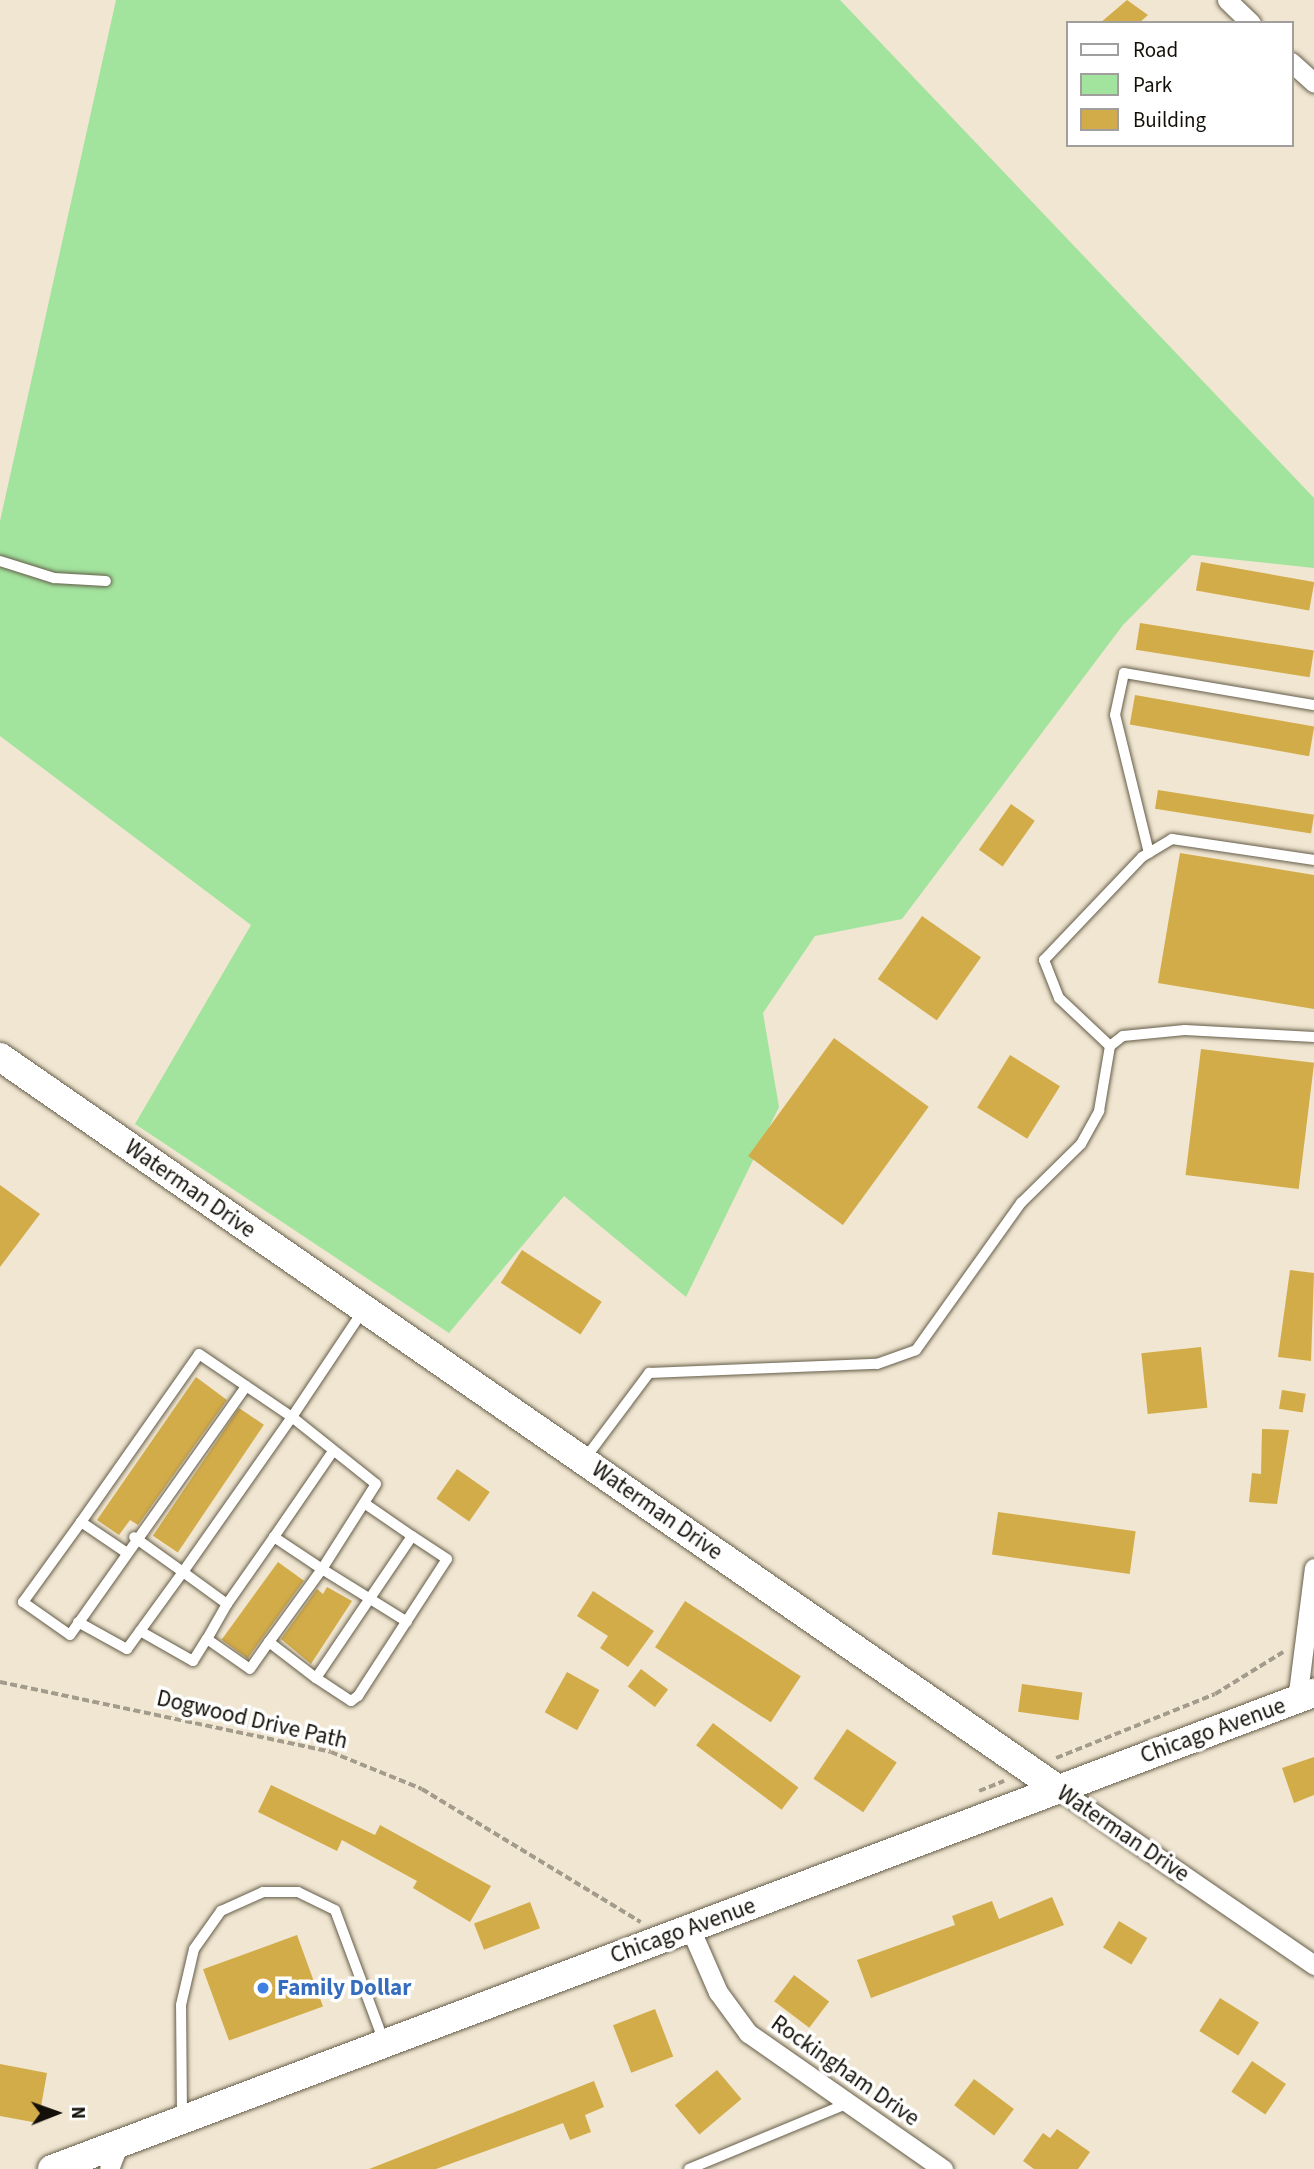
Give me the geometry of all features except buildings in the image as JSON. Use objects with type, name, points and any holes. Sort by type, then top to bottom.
[{"type":"street","points":[[1227,0],[1249,21]]},
{"type":"street","points":[[1293,64],[1314,83]]},
{"type":"street","name":"Waterman Drive","points":[[0,1057],[1314,1965]]},
{"type":"street","points":[[1305,1697],[1314,1568]]},
{"type":"street","name":"Chicago Avenue","points":[[52,2169],[113,2157],[182,2120],[1305,1697]]},
{"type":"street","name":"Rockingham Drive","points":[[677,1932],[748,2033],[943,2169]]},
{"type":"lane","points":[[0,561],[54,578],[106,581]]},
{"type":"lane","points":[[1149,853],[1115,716],[1124,673],[1314,705]]},
{"type":"lane","points":[[1110,1046],[1059,998],[1044,960],[1149,853],[1172,839],[1314,860]]},
{"type":"lane","points":[[584,1460],[649,1373],[877,1364],[916,1350],[1021,1203],[1082,1144],[1099,1111],[1110,1046],[1123,1036],[1185,1030],[1314,1037]]},
{"type":"lane","points":[[78,1622],[127,1649],[292,1417],[364,1308]]},
{"type":"lane","points":[[208,1639],[250,1669],[322,1569],[376,1484],[292,1417],[199,1354],[23,1602],[69,1635],[124,1550],[246,1386]]},
{"type":"lane","points":[[140,1631],[193,1661],[227,1604],[333,1451]]},
{"type":"lane","points":[[269,1642],[351,1701],[407,1622],[447,1559],[364,1503]]},
{"type":"lane","points":[[81,1522],[124,1550]]},
{"type":"lane","points":[[316,1678],[412,1536]]},
{"type":"lane","points":[[135,1537],[227,1604]]},
{"type":"lane","points":[[274,1537],[407,1622]]},
{"type":"lane","points":[[182,2120],[181,2005],[194,1949],[221,1911],[262,1892],[298,1892],[335,1910],[385,2045]]},
{"type":"lane","points":[[689,2169],[848,2103]]},
{"type":"path","points":[[1068,1753],[1215,1694],[1285,1651]]},
{"type":"path","name":"Dogwood Drive Path","points":[[0,1682],[331,1752],[422,1789],[677,1932]]},
{"type":"green space","points":[[116,0],[840,0],[1314,498],[1314,568],[1192,555],[1123,625],[902,919],[815,936],[763,1013],[779,1107],[686,1297],[564,1196],[449,1333],[135,1124],[251,925],[0,736],[0,521]]},
{"type":"place","name":"Family Dollar","points":[[263,1988]]}]
